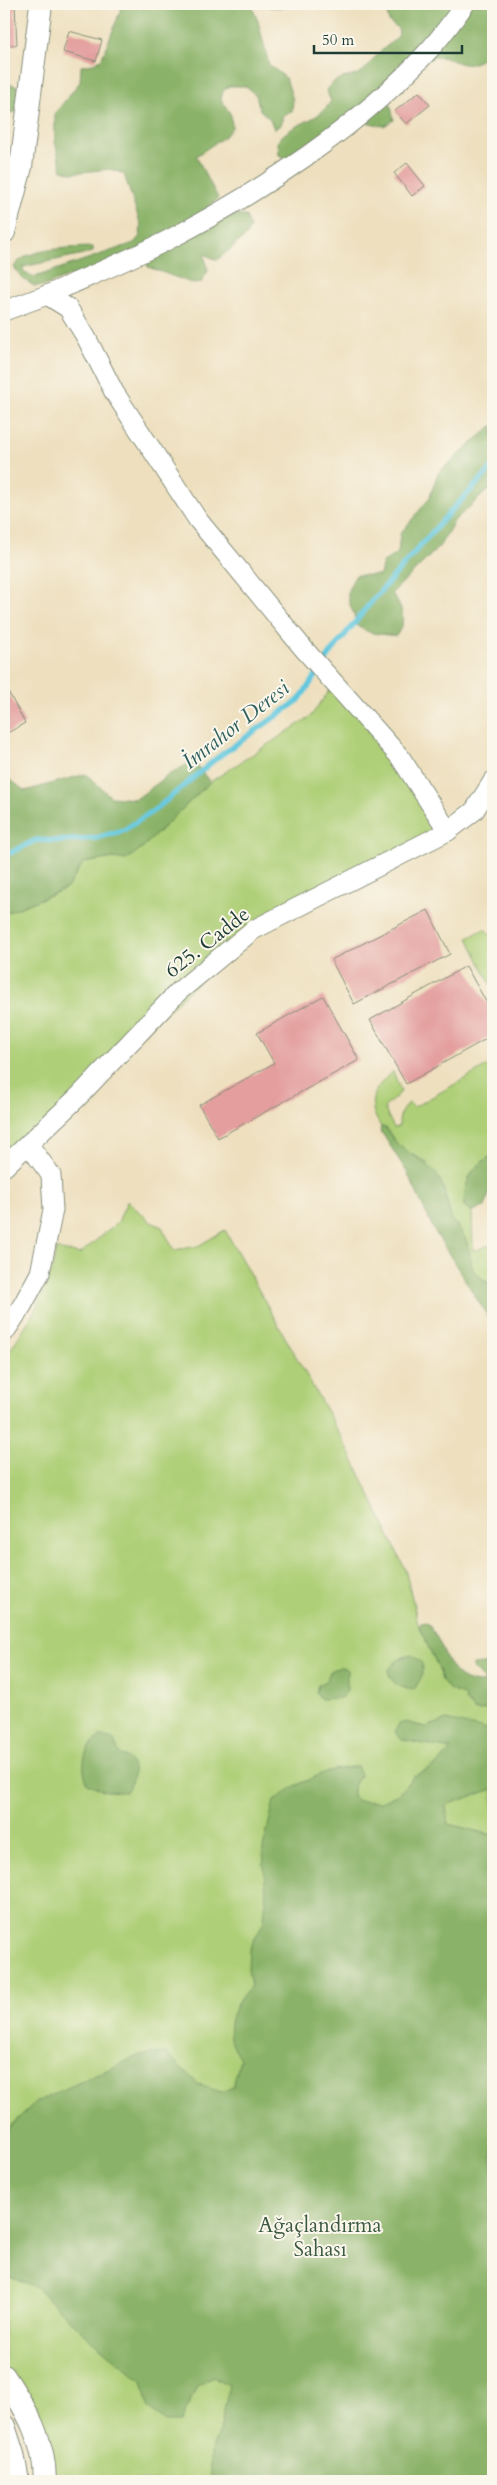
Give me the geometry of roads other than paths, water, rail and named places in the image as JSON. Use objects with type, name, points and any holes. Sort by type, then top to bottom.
[{"type":"street","points":[[4,232],[12,167],[41,4]]},
{"type":"street","points":[[4,311],[47,295],[168,240],[236,201],[322,144],[396,84],[431,48],[465,4]]},
{"type":"street","points":[[47,295],[68,308],[86,337],[114,392],[198,520],[312,658],[400,757],[448,831]]},
{"type":"street","name":"625. Cadde","points":[[4,1167],[78,1097],[178,992],[253,930],[448,831],[474,811],[493,781]]},
{"type":"street","points":[[4,1333],[22,1306],[40,1273],[53,1210],[51,1175],[28,1144]]},
{"type":"street","points":[[4,2376],[28,2412],[40,2442],[45,2481]]},
{"type":"street","points":[[4,2426],[13,2454],[18,2481]]},
{"type":"waterway","name":"İmrahor Deresi","points":[[4,856],[36,840],[61,841],[96,838],[124,830],[156,809],[218,757],[299,700],[333,650],[372,601],[449,513],[493,467]]},
{"type":"park label","name":"Ağaçlandırma Sahası","points":[[320,2237]]}]
